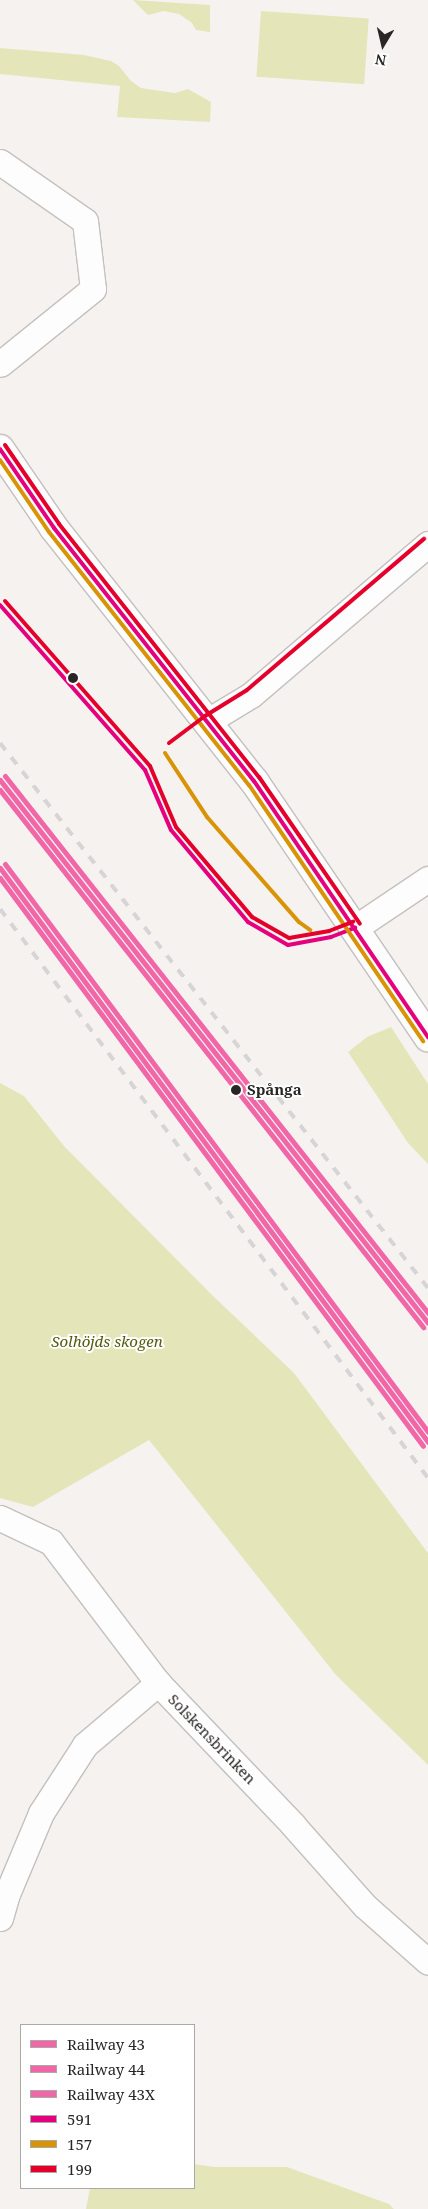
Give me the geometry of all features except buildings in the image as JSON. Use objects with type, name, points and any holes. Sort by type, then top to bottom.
[{"type":"street","points":[[0,162],[86,221],[93,289],[0,364]]},
{"type":"street","points":[[0,449],[58,534],[254,781],[428,1037]]},
{"type":"street","points":[[208,721],[251,695],[428,544]]},
{"type":"street","points":[[355,928],[428,879]]},
{"type":"street","name":"Solskensbrinken","points":[[0,1518],[51,1542],[158,1683],[294,1825],[365,1906],[428,1962]]},
{"type":"street","points":[[0,1918],[7,1894],[41,1813],[85,1745],[158,1683]]},
{"type":"green space","points":[[133,0],[210,5],[210,32],[196,30],[192,23],[179,14],[164,11],[148,15]]},
{"type":"green space","points":[[261,11],[369,19],[364,84],[256,77]]},
{"type":"green space","points":[[0,48],[84,55],[111,61],[119,66],[131,81],[141,88],[175,93],[188,89],[211,102],[210,122],[117,117],[120,86],[0,74]]},
{"type":"green space","points":[[391,1027],[428,1084],[428,1164],[408,1143],[348,1052],[367,1037]]},
{"type":"green space","name":"Solhöjds skogen","points":[[0,1083],[24,1096],[64,1146],[211,1294],[294,1373],[428,1553],[428,1765],[336,1675],[149,1440],[33,1507],[0,1498]]},
{"type":"green space","points":[[195,2164],[214,2167],[287,2167],[389,2204],[394,2209],[86,2209],[90,2189],[195,2189]]},
{"type":"railway","points":[[0,743],[428,1288]]},
{"type":"railway","points":[[0,909],[428,1478]]},
{"type":"rail line","name":"43X","points":[[5,776],[428,1313]]},
{"type":"rail line","name":"43","points":[[0,780],[428,1323]]},
{"type":"rail line","name":"44","points":[[0,790],[423,1327]]},
{"type":"rail line","name":"43X","points":[[5,864],[428,1432]]},
{"type":"rail line","name":"43","points":[[0,868],[428,1442]]},
{"type":"rail line","name":"44","points":[[0,878],[423,1446]]},
{"type":"transit line","name":"199","points":[[5,445],[59,524],[259,777],[360,924]]},
{"type":"transit line","name":"591","points":[[0,449],[54,528],[254,781],[428,1037]]},
{"type":"transit line","name":"157","points":[[0,460],[49,532],[249,785],[423,1041]]},
{"type":"transit line","name":"199","points":[[169,743],[205,716],[247,690],[424,539]]},
{"type":"transit line","name":"199","points":[[5,601],[150,766],[176,827],[252,917],[289,938],[329,931],[353,922]]},
{"type":"transit line","name":"591","points":[[0,605],[145,770],[171,830],[248,922],[288,945],[331,937],[355,928]]},
{"type":"transit line","name":"157","points":[[165,753],[207,817],[299,922],[310,930]]},
{"type":"place","name":"Spånga","points":[[236,1090]]}]
